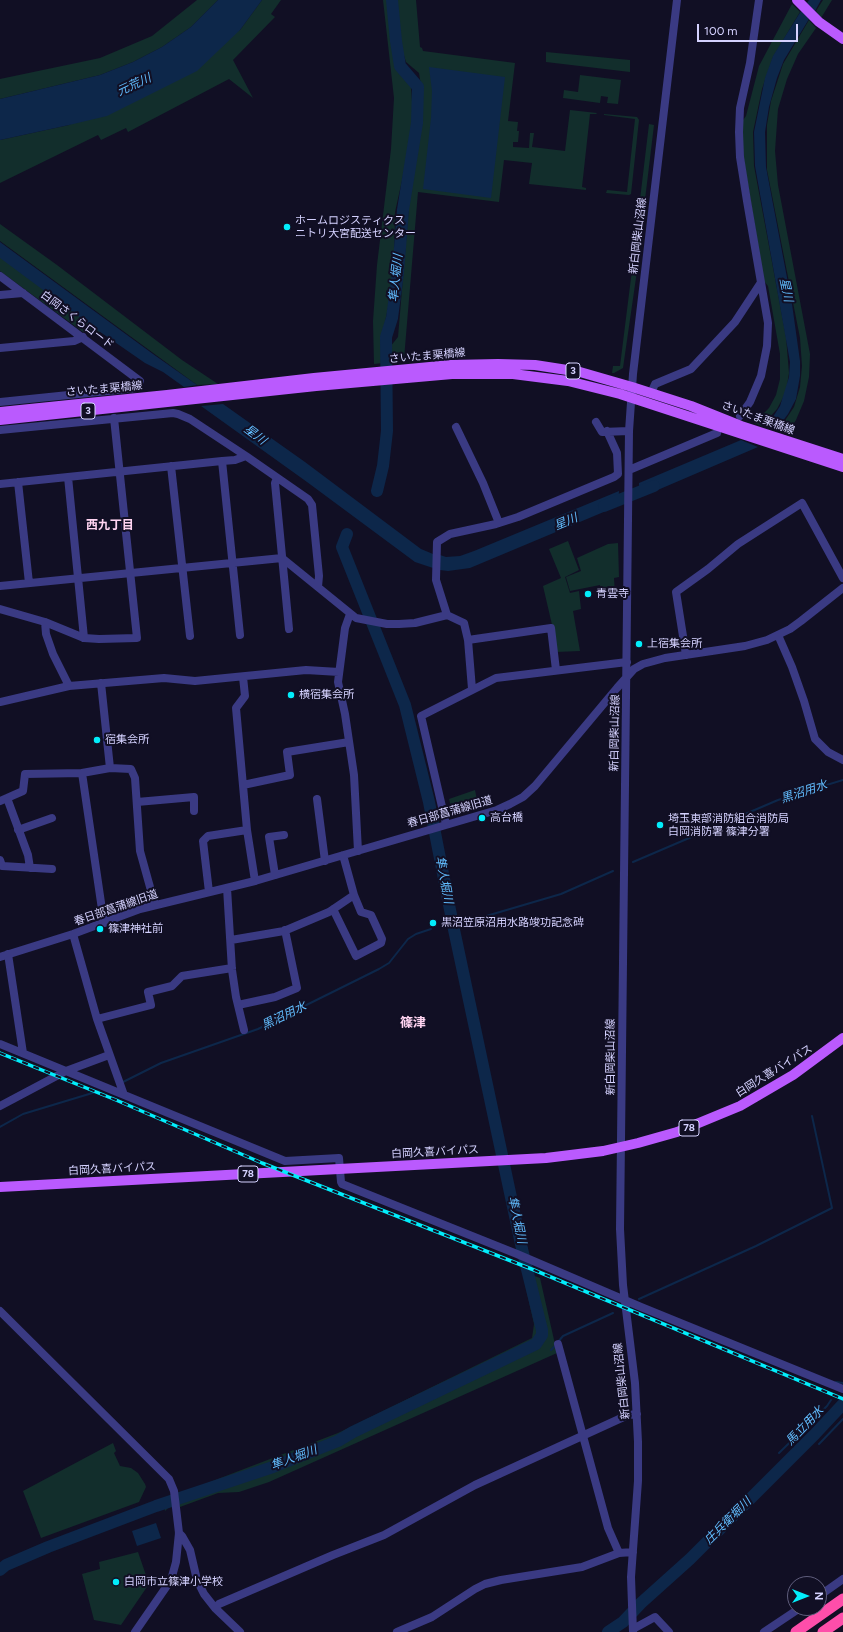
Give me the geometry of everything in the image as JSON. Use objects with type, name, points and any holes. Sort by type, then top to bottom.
[{"type":"highway","points":[[796,1632],[843,1599]]},
{"type":"highway","points":[[823,1632],[843,1618]]},
{"type":"main road","points":[[797,0],[819,22],[843,39]]},
{"type":"main road","name":"さいたま栗橋線","points":[[0,412],[314,378],[397,375],[513,374],[568,381],[631,392],[738,424]]},
{"type":"main road","name":"さいたま栗橋線","points":[[0,420],[228,397],[380,376]]},
{"type":"main road","name":"さいたま栗橋線","points":[[631,392],[650,393],[691,406],[738,424],[780,444],[843,468]]},
{"type":"main road","name":"さいたま栗橋線","points":[[780,444],[843,459]]},
{"type":"main road","name":"白岡久喜バイパス","points":[[0,1187],[566,1156],[621,1148],[677,1132],[740,1106],[793,1075],[843,1038]]},
{"type":"street","name":"新白岡柴山沼線","points":[[633,1628],[631,1600],[638,1481],[637,1414],[635,1383],[624,1300],[620,1235],[629,431],[631,392],[677,0]]},
{"type":"street","points":[[738,424],[750,402],[761,376],[765,360],[768,323],[760,284],[742,172],[739,132],[740,108],[750,63],[759,0]]},
{"type":"street","name":"白岡さくらロード","points":[[0,276],[140,381],[137,388],[0,402]]},
{"type":"street","points":[[650,393],[656,384],[691,369],[735,322],[760,284]]},
{"type":"street","points":[[0,296],[23,293]]},
{"type":"street","points":[[0,348],[74,341],[83,337]]},
{"type":"street","points":[[0,430],[173,413],[190,419],[308,499],[312,505],[319,576],[318,588]]},
{"type":"street","points":[[0,609],[45,622],[84,638],[137,638],[114,418]]},
{"type":"street","points":[[596,422],[602,432],[629,431]]},
{"type":"street","points":[[456,427],[499,523]]},
{"type":"street","points":[[447,615],[436,580],[436,545],[440,539],[450,534],[499,523],[518,517],[618,474],[617,453],[607,431]]},
{"type":"street","points":[[629,473],[717,433]]},
{"type":"street","points":[[0,484],[235,460],[246,456]]},
{"type":"street","points":[[222,461],[240,635]]},
{"type":"street","points":[[170,466],[190,636]]},
{"type":"street","points":[[68,477],[84,638]]},
{"type":"street","points":[[277,478],[275,483],[289,629]]},
{"type":"street","points":[[18,482],[29,583]]},
{"type":"street","points":[[686,655],[676,592],[708,569],[738,544],[802,503],[843,578]]},
{"type":"street","points":[[0,586],[282,558],[350,614],[362,620],[387,624],[415,623],[447,615],[464,623],[468,640],[472,689]]},
{"type":"street","name":"春日部菖蒲線旧道","points":[[4,955],[104,924],[129,912],[254,881],[444,824],[497,810],[523,796],[535,786],[634,669],[648,663],[686,655],[745,646],[767,640],[802,621],[843,588]]},
{"type":"street","points":[[350,614],[345,628],[339,672],[339,690],[345,714],[354,775],[358,851]]},
{"type":"street","points":[[45,622],[46,634],[53,654],[69,686]]},
{"type":"street","points":[[468,640],[551,628],[556,670]]},
{"type":"street","points":[[778,635],[792,667],[815,739],[828,752],[843,760]]},
{"type":"street","points":[[444,824],[421,716],[496,678],[627,662]]},
{"type":"street","points":[[0,702],[69,686],[101,683],[164,678],[195,682],[306,670],[339,672]]},
{"type":"street","points":[[243,677],[245,696],[236,708],[247,830],[254,881]]},
{"type":"street","points":[[101,683],[110,768]]},
{"type":"street","points":[[243,785],[290,775],[287,752],[349,742]]},
{"type":"street","points":[[30,868],[28,855],[18,830],[3,800],[23,791],[25,774],[82,773],[110,768],[131,769],[135,778],[140,851],[155,905]]},
{"type":"street","points":[[82,773],[104,924]]},
{"type":"street","points":[[137,802],[194,797],[194,811]]},
{"type":"street","points":[[317,799],[325,860]]},
{"type":"street","points":[[18,830],[52,818]]},
{"type":"street","points":[[210,892],[203,841],[208,836],[247,830]]},
{"type":"street","points":[[275,875],[269,837],[284,835]]},
{"type":"street","points":[[333,909],[356,956],[381,943],[382,939],[371,915],[361,912],[354,895],[343,855]]},
{"type":"street","points":[[0,860],[2,866],[52,869]]},
{"type":"street","points":[[227,888],[232,968],[244,1030]]},
{"type":"street","points":[[231,940],[285,930],[333,909],[354,895]]},
{"type":"street","points":[[238,1005],[275,997],[297,988],[285,930]]},
{"type":"street","points":[[73,934],[97,1019],[124,1095]]},
{"type":"street","points":[[4,955],[23,1053]]},
{"type":"street","points":[[97,1019],[151,1005],[148,992],[172,986],[182,976],[232,968]]},
{"type":"street","points":[[0,1044],[285,1161],[339,1158],[341,1169],[340,1182],[342,1184],[534,1261],[624,1300],[843,1389]]},
{"type":"street","points":[[0,1106],[66,1071],[109,1054]]},
{"type":"street","points":[[0,1311],[169,1479],[174,1494],[176,1507],[178,1533],[176,1562],[171,1580],[135,1632]]},
{"type":"street","points":[[558,1344],[608,1528],[619,1553]]},
{"type":"street","points":[[215,1608],[219,1604],[325,1558],[384,1535],[475,1485],[628,1415],[637,1414]]},
{"type":"street","points":[[178,1533],[182,1536],[190,1550],[200,1587],[215,1608],[240,1632]]},
{"type":"street","points":[[398,1632],[432,1617],[485,1584],[582,1567],[619,1553],[633,1552]]},
{"type":"street","points":[[827,1590],[843,1579]]},
{"type":"street","points":[[764,1632],[788,1616]]},
{"type":"street","points":[[633,1628],[655,1617],[669,1632]]},
{"type":"green space","points":[[197,0],[218,0],[191,27],[162,47],[133,62],[100,75],[0,99],[0,79],[100,58],[152,36]]},
{"type":"green space","points":[[262,0],[281,0],[271,14],[275,17],[233,60],[253,98],[229,79],[128,132],[126,128],[101,140],[98,135],[0,183],[0,140],[69,125],[240,30]]},
{"type":"green space","points":[[383,0],[389,0],[392,45],[399,67],[411,87],[413,115],[407,158],[395,212],[394,267],[382,336],[383,363],[374,364],[373,321],[377,265],[391,149],[394,98]]},
{"type":"green space","points":[[396,0],[416,0],[420,47],[423,51],[515,63],[508,121],[518,122],[517,131],[519,131],[518,142],[513,142],[513,147],[529,148],[530,133],[534,133],[532,147],[565,151],[570,110],[597,113],[590,114],[582,187],[586,188],[586,190],[529,184],[532,163],[504,160],[499,202],[418,192],[404,359],[390,362],[390,347],[398,337],[411,182],[421,124],[422,92],[419,73],[406,62],[400,43]]},
{"type":"green space","points":[[823,0],[832,0],[821,18],[816,11]]},
{"type":"green space","points":[[792,4],[800,12],[773,57],[762,89],[753,132],[754,166],[786,337],[789,373],[786,392],[777,409],[762,426],[754,423],[769,408],[776,395],[780,379],[780,354],[768,286],[764,281],[745,167],[742,144],[743,120],[746,116],[759,66]]},
{"type":"green space","points":[[809,20],[816,28],[798,54],[787,79],[778,109],[775,151],[778,185],[810,354],[809,377],[804,401],[796,420],[787,434],[778,431],[794,407],[800,387],[802,366],[800,338],[767,170],[767,125],[771,101],[783,64]]},
{"type":"green space","points":[[546,52],[630,60],[630,72],[546,62]]},
{"type":"green space","points":[[580,75],[621,80],[618,104],[607,103],[608,97],[601,96],[600,103],[563,98],[564,90],[578,92]]},
{"type":"green space","points":[[604,114],[637,117],[639,120],[631,194],[629,195],[606,193],[607,190],[627,192],[635,119]]},
{"type":"green space","points":[[649,124],[654,125],[638,258],[633,258]]},
{"type":"green space","points":[[0,224],[57,265],[182,360],[218,384],[197,385],[0,241]]},
{"type":"green space","points":[[0,256],[104,332],[83,332],[0,271]]},
{"type":"green space","points":[[632,270],[637,271],[623,368],[612,373],[613,366],[620,366]]},
{"type":"green space","points":[[568,541],[579,570],[565,577],[570,593],[579,591],[581,609],[573,611],[580,651],[556,652],[553,629],[543,586],[561,578],[549,549]]},
{"type":"green space","points":[[618,543],[619,577],[614,578],[615,595],[602,597],[600,585],[570,591],[566,577],[581,571],[577,558],[608,544]]},
{"type":"green space","points":[[475,790],[478,805],[460,808],[460,805],[451,807],[449,799]]},
{"type":"green space","points":[[522,1271],[540,1278],[557,1353],[269,1482],[239,1492],[218,1493],[180,1507],[179,1505],[170,1506],[165,1511],[163,1500],[338,1433],[532,1338],[534,1324]]},
{"type":"green space","points":[[113,1443],[116,1451],[114,1453],[120,1466],[131,1468],[138,1473],[145,1484],[146,1487],[139,1502],[41,1538],[23,1491]]},
{"type":"green space","points":[[138,1552],[149,1584],[121,1625],[94,1620],[82,1574],[100,1569],[99,1562]]},
{"type":"water","name":"元荒川","points":[[218,0],[262,0],[240,30],[197,71],[107,116],[0,140],[0,99],[100,75],[133,62],[162,47],[191,27]]},
{"type":"water","points":[[809,0],[821,0],[815,11],[807,3]]},
{"type":"water","points":[[801,11],[809,19],[784,60],[769,107],[765,132],[766,167],[792,304],[800,361],[800,376],[796,399],[788,414],[776,430],[764,426],[771,420],[780,406],[789,377],[790,362],[755,166],[754,132],[765,78],[773,56]]},
{"type":"water","points":[[429,67],[505,77],[491,198],[423,189],[431,118],[432,91]]},
{"type":"water","points":[[0,242],[197,385],[184,387],[163,372],[145,363],[93,327],[0,258]]},
{"type":"water","points":[[223,404],[305,462],[421,549],[433,554],[433,568],[415,562],[201,406]]},
{"type":"water","points":[[741,440],[758,447],[639,498],[639,483]]},
{"type":"water","points":[[619,491],[618,506],[470,568],[448,571],[440,570],[440,555],[446,557],[460,556],[474,551]]},
{"type":"water","points":[[156,1523],[161,1538],[137,1546],[132,1531]]},
{"type":"waterway","name":"隼人堀川","points":[[377,491],[383,466],[387,431],[386,337],[392,318],[398,273],[403,210],[417,123],[418,87],[400,66],[392,0]]},
{"type":"waterway","name":"星川","points":[[604,506],[654,486]]},
{"type":"waterway","name":"隼人堀川","points":[[0,1570],[6,1565],[48,1547],[156,1506],[273,1467],[338,1441],[353,1432],[536,1344],[542,1335],[522,1249],[453,925],[429,802],[405,705],[342,547],[347,534]]},
{"type":"waterway","name":"黒沼用水","points":[[633,862],[778,800],[843,780]]},
{"type":"waterway","name":"黒沼用水","points":[[476,919],[561,894],[613,871]]},
{"type":"waterway","name":"黒沼用水","points":[[123,1082],[161,1063],[258,1029],[379,969],[389,963],[408,939],[416,934],[431,929]]},
{"type":"waterway","name":"黒沼用水","points":[[0,1127],[23,1114],[99,1091]]},
{"type":"waterway","points":[[639,1299],[756,1246],[832,1208],[812,1116]]},
{"type":"waterway","points":[[558,1342],[563,1336],[613,1313]]},
{"type":"waterway","points":[[551,1350],[555,1346]]},
{"type":"waterway","name":"馬立用水","points":[[836,1382],[843,1383]]},
{"type":"waterway","name":"馬立用水","points":[[779,1453],[827,1406],[831,1400]]},
{"type":"waterway","name":"庄兵衛堀川","points":[[608,1632],[623,1622],[641,1603],[690,1559],[843,1404]]},
{"type":"waterway","points":[[819,1444],[843,1419]]},
{"type":"railway","points":[[0,1053],[116,1100],[262,1163],[534,1270],[843,1399]]},
{"type":"place","name":"ホームロジスティクス ニトリ大宮配送センター","points":[[287,227]]},
{"type":"place","name":"青雲寺","points":[[588,594]]},
{"type":"place","name":"上宿集会所","points":[[639,644]]},
{"type":"place","name":"横宿集会所","points":[[291,695]]},
{"type":"place","name":"宿集会所","points":[[97,740]]},
{"type":"place","name":"高台橋","points":[[482,818]]},
{"type":"place","name":"埼玉東部消防組合消防局 白岡消防署 篠津分署","points":[[660,825]]},
{"type":"place","name":"黒沼笠原沼用水路竣功記念碑","points":[[433,923]]},
{"type":"place","name":"篠津神社前","points":[[100,929]]},
{"type":"place","name":"白岡市立篠津小学校","points":[[116,1582]]},
{"type":"district","name":"西九丁目","points":[[110,525]]},
{"type":"district","name":"篠津","points":[[413,1023]]}]
